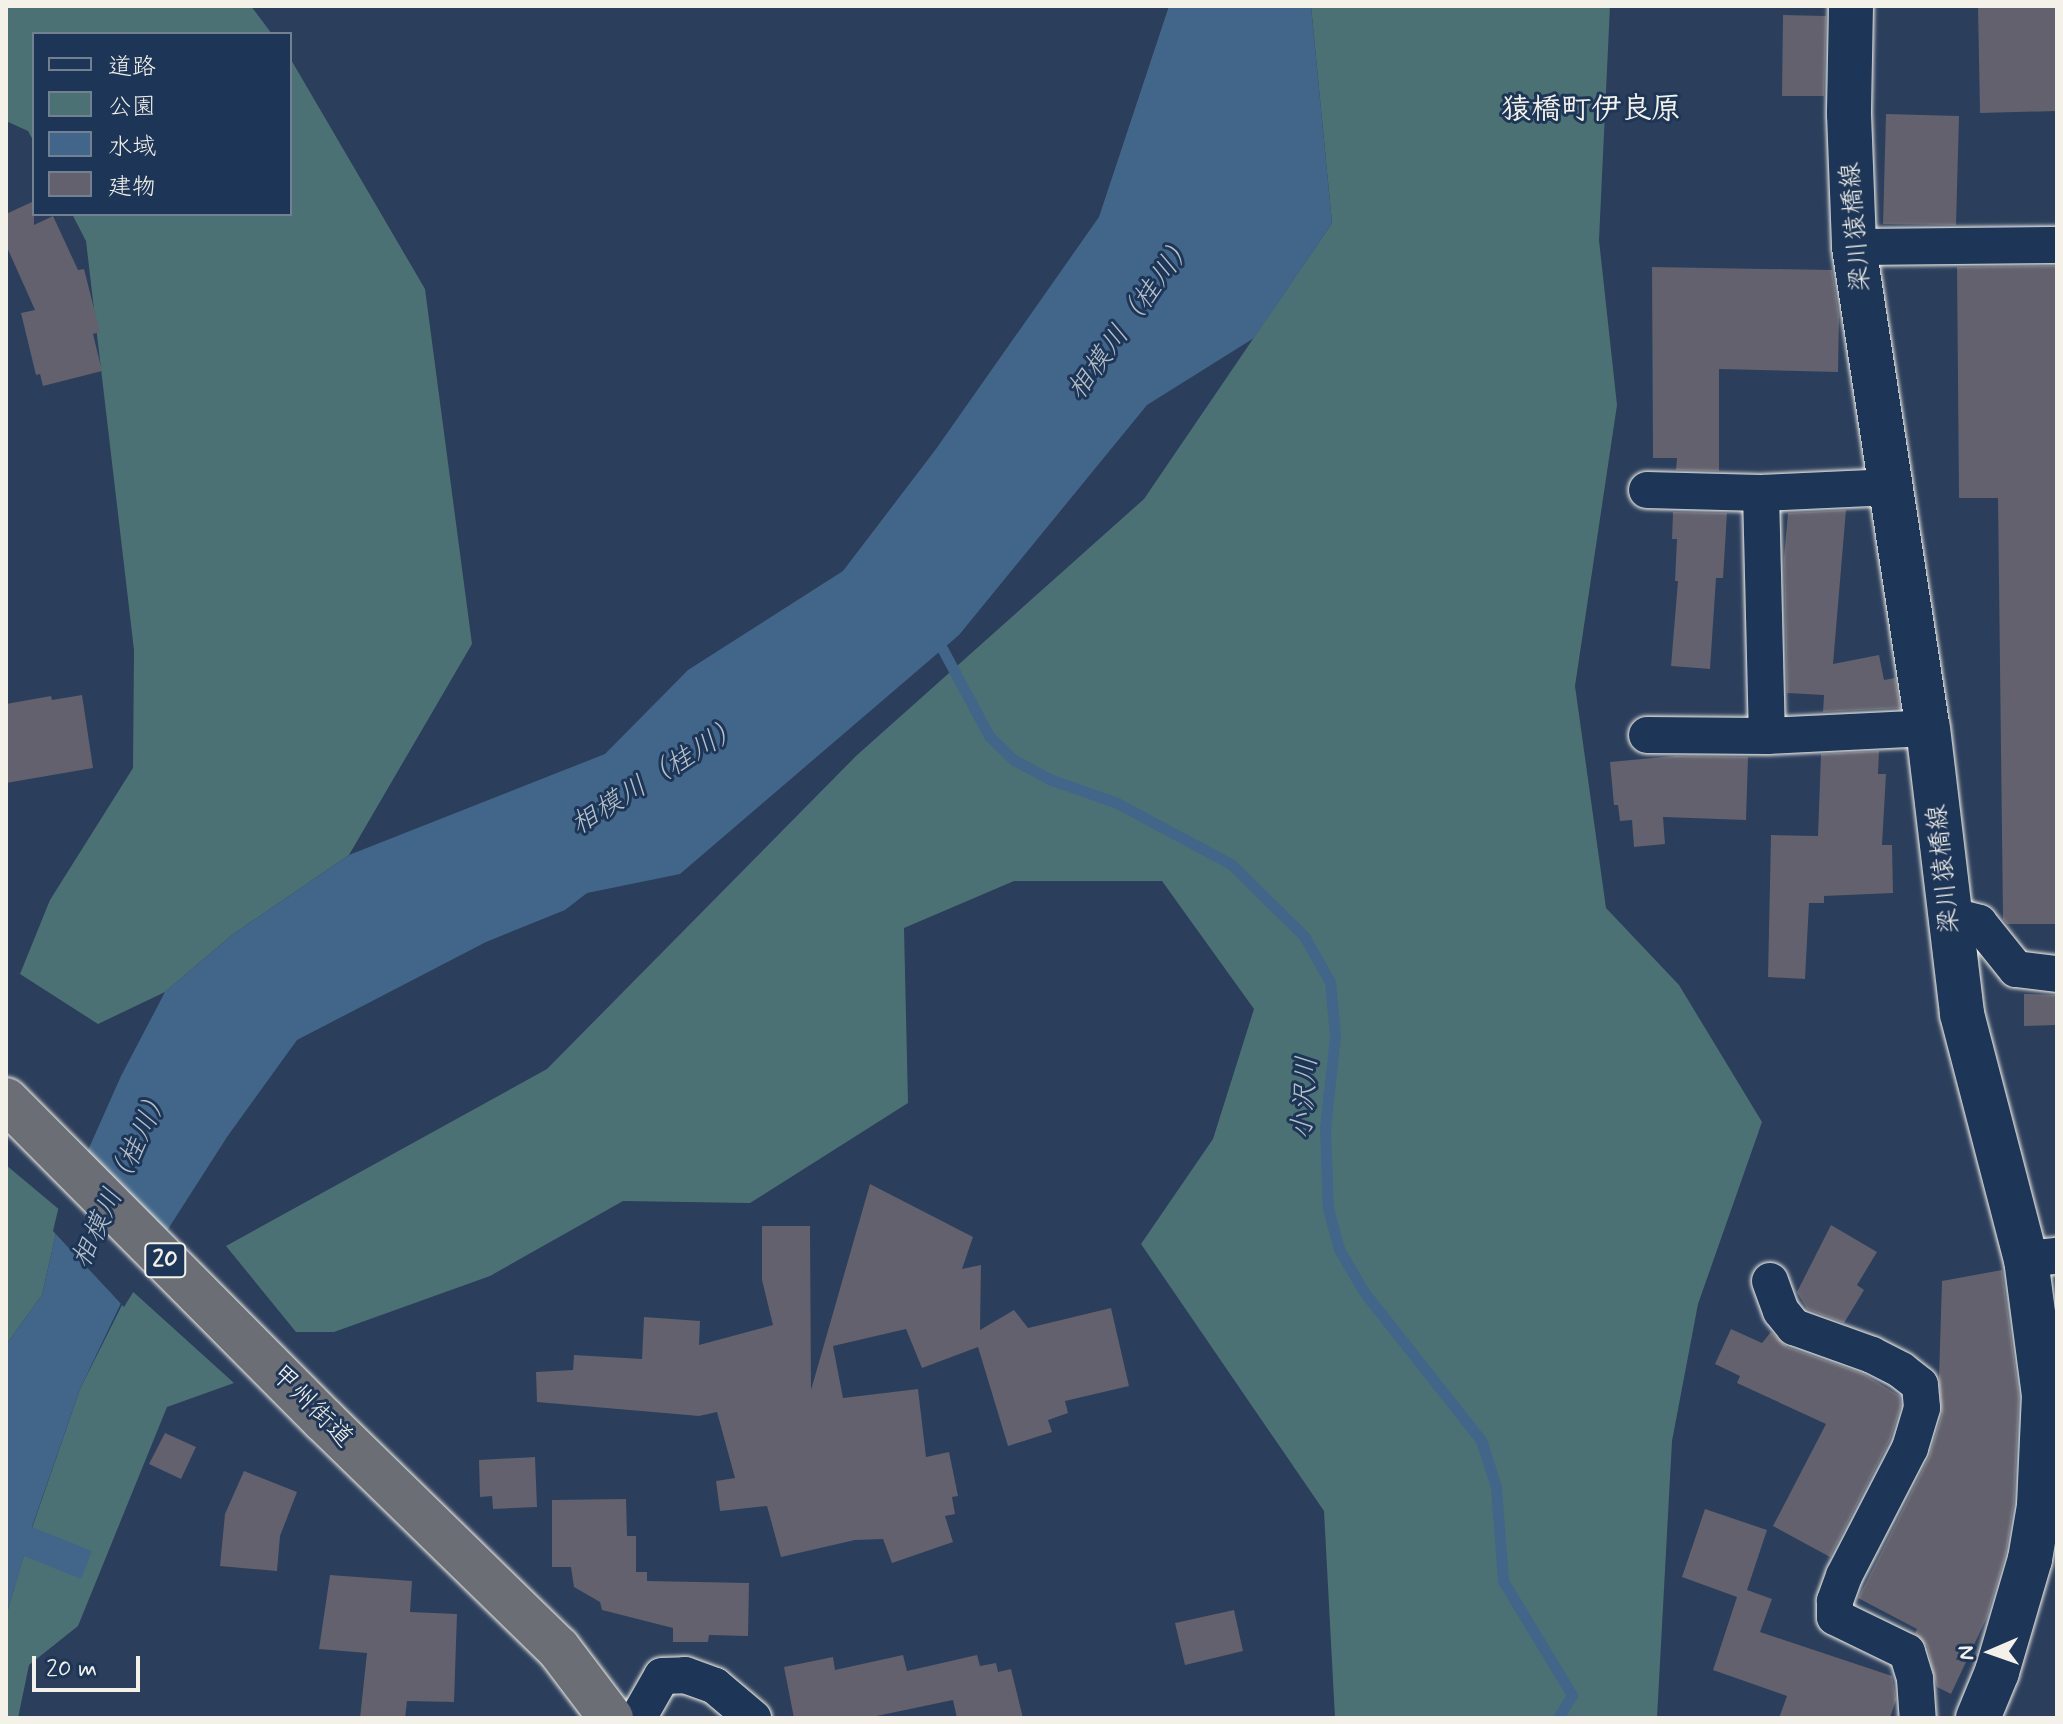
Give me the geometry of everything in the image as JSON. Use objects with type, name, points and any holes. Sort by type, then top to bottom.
[{"type":"highway","name":"甲州街道","points":[[6,1100],[324,1420],[558,1648],[611,1718]]},
{"type":"main road","name":"梁川猿橋線","points":[[1851,6],[1849,114],[1854,247],[1928,728],[1962,1014],[2042,1258],[2044,1395],[2039,1506],[2030,1559],[2013,1622],[1978,1718]]},
{"type":"street","points":[[1854,247],[2057,245]]},
{"type":"street","points":[[1647,490],[1761,493],[1892,487]]},
{"type":"street","points":[[1761,493],[1767,736]]},
{"type":"street","points":[[1647,735],[1767,736],[1928,728]]},
{"type":"street","points":[[1948,915],[1979,923],[2016,969],[2057,974]]},
{"type":"street","points":[[1770,1281],[1781,1311],[1794,1327],[1872,1355],[1901,1370],[1920,1385],[1922,1408],[1910,1448],[1844,1576],[1835,1617],[1907,1652],[1915,1679],[1918,1718]]},
{"type":"street","points":[[638,1718],[662,1676],[685,1675],[715,1686],[753,1718]]},
{"type":"green space","points":[[6,6],[251,6],[270,32],[32,32],[32,138],[28,131],[6,121]]},
{"type":"green space","points":[[1311,6],[1610,6],[1599,240],[1617,405],[1575,686],[1606,908],[1679,985],[1762,1122],[1698,1304],[1672,1441],[1657,1718],[1335,1718],[1324,1511],[1141,1244],[1213,1139],[1254,1009],[1162,881],[1014,881],[904,928],[908,1103],[750,1203],[623,1201],[490,1276],[334,1332],[296,1332],[226,1246],[547,1069],[856,756],[1144,499],[1332,223]]},
{"type":"green space","points":[[292,61],[425,289],[472,644],[349,855],[232,935],[165,992],[98,1024],[20,974],[50,900],[133,768],[134,650],[86,241],[73,216],[292,216]]},
{"type":"green space","points":[[6,1165],[61,1211],[42,1295],[6,1345]]},
{"type":"green space","points":[[130,1289],[234,1383],[167,1407],[78,1626],[29,1665],[18,1718],[6,1718],[6,1616],[31,1531],[80,1389]]},
{"type":"water","name":"相模川（桂川）","points":[[1169,6],[1311,6],[1332,223],[1254,338],[1147,405],[959,635],[680,874],[587,893],[565,910],[486,942],[297,1040],[227,1137],[122,1301],[80,1389],[32,1527],[92,1551],[81,1579],[24,1556],[6,1616],[6,1345],[42,1295],[61,1211],[121,1076],[165,992],[232,935],[349,855],[605,754],[688,670],[843,571],[936,449],[1099,217]]},
{"type":"pier","points":[[82,1156],[166,1239],[124,1307],[53,1231],[58,1210]]},
{"type":"building","points":[[1978,6],[2057,6],[2057,111],[1980,113]]},
{"type":"building","points":[[1783,15],[1826,16],[1824,96],[1782,96]]},
{"type":"building","points":[[1886,114],[1959,116],[1956,225],[1883,224]]},
{"type":"building","points":[[32,202],[34,225],[53,216],[78,270],[84,269],[100,332],[93,334],[102,371],[43,386],[40,374],[36,375],[21,313],[35,310],[6,245],[6,214]]},
{"type":"building","points":[[2057,266],[2057,924],[2007,924],[2003,919],[1998,498],[1959,498],[1957,267]]},
{"type":"building","points":[[1652,267],[1832,270],[1839,316],[1838,372],[1719,369],[1719,471],[1676,470],[1677,458],[1653,458]]},
{"type":"building","points":[[1846,510],[1833,664],[1879,655],[1884,680],[1895,678],[1900,708],[1823,712],[1824,695],[1787,693],[1784,558],[1788,513]]},
{"type":"building","points":[[1673,512],[1727,513],[1723,578],[1716,578],[1710,669],[1671,666],[1678,581],[1675,581],[1677,539],[1672,539]]},
{"type":"building","points":[[82,695],[93,768],[6,783],[6,704],[51,696],[52,700]]},
{"type":"building","points":[[1879,751],[1878,774],[1886,774],[1882,845],[1892,845],[1893,893],[1824,896],[1824,903],[1809,903],[1805,979],[1768,977],[1771,835],[1818,836],[1821,754]]},
{"type":"building","points":[[1675,756],[1748,757],[1746,820],[1663,817],[1665,844],[1634,847],[1632,820],[1620,821],[1618,805],[1614,805],[1610,762]]},
{"type":"building","points":[[2024,994],[2057,995],[2057,1025],[2024,1026]]},
{"type":"building","points":[[870,1184],[973,1237],[962,1269],[981,1265],[980,1330],[1014,1310],[1028,1328],[1111,1308],[1129,1386],[1065,1401],[1068,1413],[1048,1420],[1052,1432],[1008,1446],[978,1347],[922,1368],[906,1329],[833,1346],[843,1398],[918,1389],[926,1457],[949,1452],[958,1496],[952,1497],[955,1514],[945,1516],[953,1542],[892,1563],[883,1539],[855,1540],[781,1557],[767,1506],[720,1511],[716,1481],[735,1478],[717,1412],[699,1416],[537,1402],[536,1372],[573,1370],[574,1355],[642,1359],[644,1317],[700,1321],[699,1345],[773,1325],[762,1280],[762,1226],[810,1226],[811,1390]]},
{"type":"building","points":[[1831,1225],[1877,1252],[1857,1285],[1864,1290],[1844,1323],[1807,1309],[1797,1292]]},
{"type":"building","points":[[2002,1270],[2019,1396],[2014,1503],[2006,1553],[1987,1617],[1951,1694],[1937,1687],[1927,1646],[1915,1633],[1917,1629],[1858,1598],[1929,1457],[1942,1414],[1939,1378],[1942,1281]]},
{"type":"building","points":[[1731,1329],[1762,1343],[1771,1332],[1787,1347],[1864,1374],[1900,1396],[1901,1406],[1890,1440],[1830,1557],[1773,1526],[1826,1424],[1737,1383],[1740,1376],[1715,1364]]},
{"type":"building","points":[[165,1433],[196,1447],[181,1479],[149,1464]]},
{"type":"building","points":[[535,1457],[537,1507],[493,1509],[492,1496],[480,1497],[479,1460]]},
{"type":"building","points":[[244,1471],[297,1492],[280,1536],[277,1571],[220,1566],[225,1514]]},
{"type":"building","points":[[626,1499],[627,1536],[636,1536],[636,1572],[647,1572],[647,1581],[749,1583],[748,1636],[709,1635],[708,1642],[673,1642],[673,1628],[602,1610],[600,1602],[574,1587],[571,1567],[552,1567],[552,1500]]},
{"type":"building","points":[[1705,1509],[1767,1530],[1747,1590],[1772,1599],[1760,1632],[1892,1676],[1896,1700],[1890,1718],[1779,1718],[1787,1696],[1713,1670],[1737,1597],[1682,1577]]},
{"type":"building","points":[[330,1575],[412,1581],[410,1612],[457,1614],[454,1702],[407,1701],[405,1718],[360,1718],[367,1653],[319,1649]]},
{"type":"building","points":[[1234,1610],[1243,1651],[1185,1665],[1175,1623]]},
{"type":"building","points":[[903,1655],[907,1671],[977,1655],[980,1666],[996,1663],[998,1672],[1011,1669],[1023,1718],[957,1718],[953,1700],[867,1718],[794,1718],[784,1667],[833,1657],[835,1670]]},
{"type":"waterway","name":"小沢川","points":[[936,637],[989,736],[1014,760],[1049,779],[1117,803],[1231,864],[1304,936],[1330,982],[1335,1036],[1325,1128],[1328,1208],[1339,1249],[1364,1292],[1481,1440],[1496,1487],[1503,1581],[1572,1695],[1558,1718]]},
{"type":"district","name":"猿橋町伊良原","points":[[1591,110]]}]
